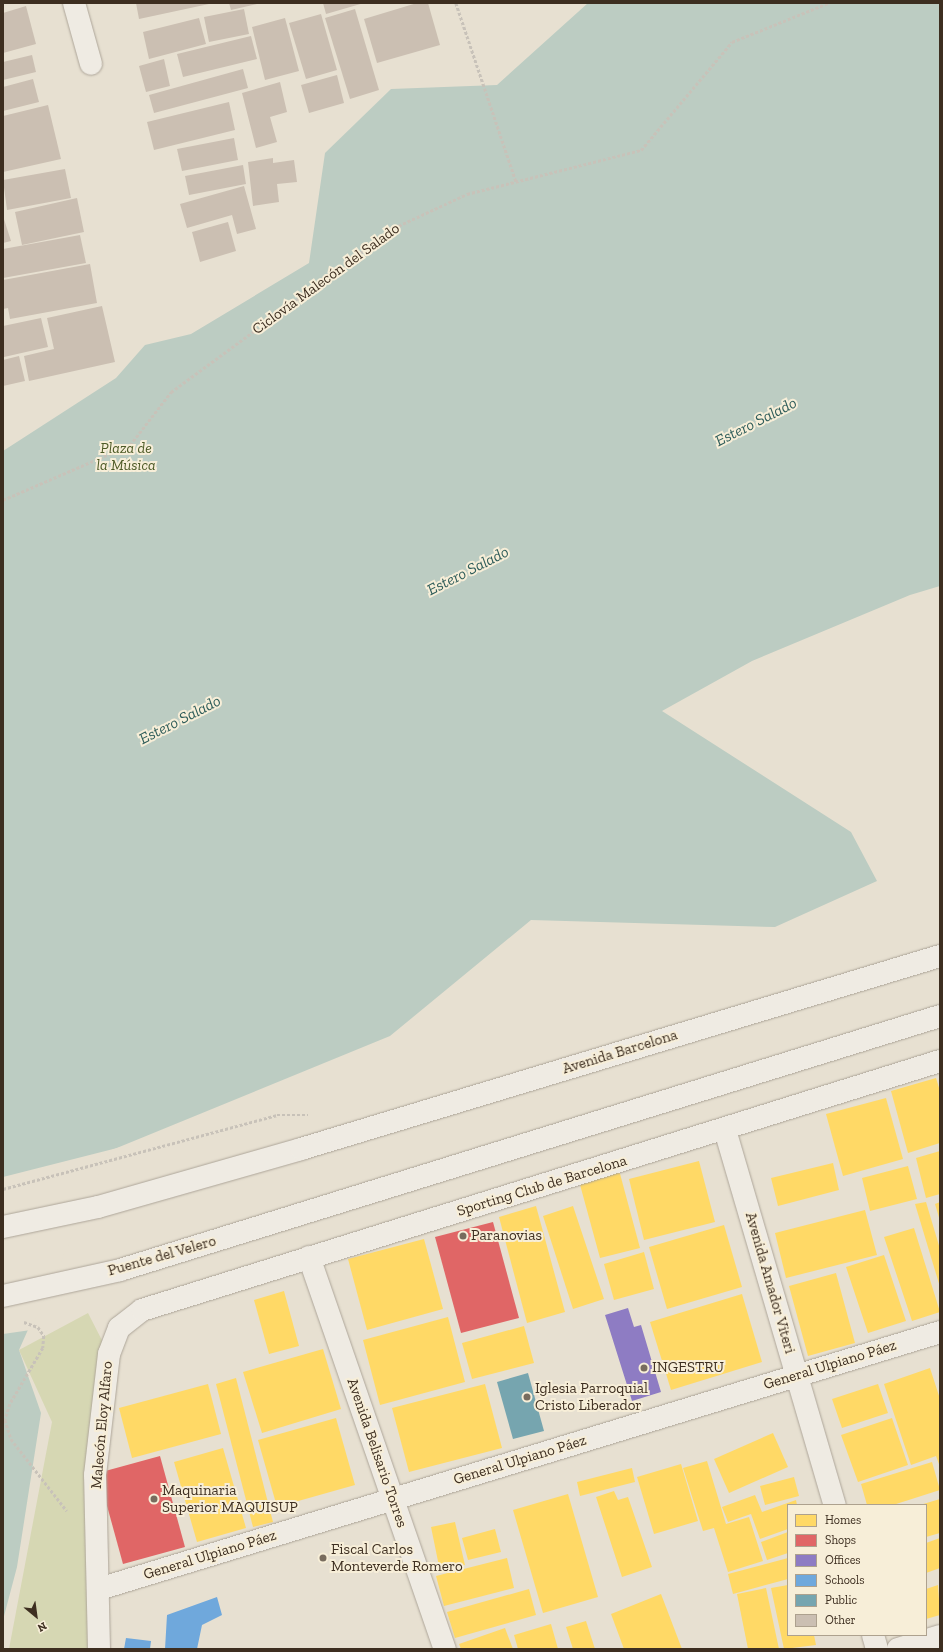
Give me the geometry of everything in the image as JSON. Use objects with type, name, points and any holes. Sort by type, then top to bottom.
[{"type":"street","points":[[74,3],[91,64]]},
{"type":"street","name":"Avenida Barcelona","points":[[3,1227],[98,1206],[301,1149],[940,956]]},
{"type":"street","name":"Puente del Velero","points":[[3,1296],[120,1270],[940,1016]]},
{"type":"street","name":"Sporting Club de Barcelona","points":[[142,1310],[725,1130],[940,1061]]},
{"type":"street","name":"Avenida Amador Viteri","points":[[725,1130],[835,1504]]},
{"type":"street","name":"Avenida Belisario Torres","points":[[310,1258],[445,1649]]},
{"type":"street","name":"Malecón Eloy Alfaro","points":[[99,1649],[100,1589],[95,1474],[109,1354],[119,1328],[142,1310]]},
{"type":"street","name":"General Ulpiano Páez","points":[[100,1589],[940,1332]]},
{"type":"street","points":[[873,1636],[877,1649]]},
{"type":"street","points":[[898,1649],[940,1636]]},
{"type":"path","points":[[456,3],[516,181]]},
{"type":"path","name":"Ciclovía Malecón del Salado","points":[[3,500],[130,445],[171,392],[394,228],[467,194],[641,150],[732,42],[828,3]]},
{"type":"path","points":[[3,1189],[277,1115]]},
{"type":"path","points":[[17,1323],[38,1327],[44,1336],[43,1348],[10,1404],[6,1420],[11,1439],[38,1479]]},
{"type":"green space","points":[[88,1313],[109,1354],[98,1649],[9,1649],[52,1422],[19,1350]]},
{"type":"water","name":"Estero Salado","points":[[588,3],[940,3],[940,586],[910,595],[752,661],[662,711],[851,832],[877,881],[775,927],[531,920],[390,1036],[107,1152],[19,1350],[41,1413],[17,1567],[3,1620],[3,451],[116,378],[145,345],[191,334],[309,263],[325,153],[391,89],[497,85]]},
{"type":"pier","points":[[129,1145],[108,1154],[31,1330],[3,1334],[3,1177]]},
{"type":"building: Homes","points":[[936,1078],[940,1091],[940,1143],[908,1153],[891,1091]]},
{"type":"building: Homes","points":[[886,1098],[903,1159],[843,1176],[826,1114]]},
{"type":"building: Homes","points":[[940,1151],[940,1194],[926,1198],[916,1158]]},
{"type":"building: Homes","points":[[699,1161],[715,1222],[644,1240],[629,1179]]},
{"type":"building: Homes","points":[[833,1163],[839,1190],[778,1206],[771,1178]]},
{"type":"building: Homes","points":[[908,1166],[917,1199],[870,1211],[862,1178]]},
{"type":"building: Homes","points":[[619,1170],[640,1248],[600,1258],[579,1181]]},
{"type":"building: Homes","points":[[926,1202],[940,1249],[940,1287],[915,1204]]},
{"type":"building: Homes","points":[[940,1202],[940,1221],[935,1204]]},
{"type":"building: Homes","points":[[536,1206],[565,1312],[527,1323],[499,1217]]},
{"type":"building: Homes","points":[[573,1206],[604,1299],[573,1309],[543,1216]]},
{"type":"building: Homes","points":[[865,1210],[877,1255],[786,1278],[775,1233]]},
{"type":"building: Homes","points":[[724,1225],[742,1287],[667,1309],[649,1247]]},
{"type":"building: Homes","points":[[914,1228],[940,1312],[912,1321],[884,1237]]},
{"type":"building: Homes","points":[[424,1239],[443,1309],[367,1330],[348,1259]]},
{"type":"building: Homes","points":[[644,1252],[654,1289],[614,1300],[604,1264]]},
{"type":"building: Homes","points":[[884,1255],[906,1321],[868,1333],[846,1267]]},
{"type":"building: Homes","points":[[836,1273],[855,1343],[808,1356],[789,1286]]},
{"type":"building: Homes","points":[[284,1291],[299,1346],[269,1354],[254,1300]]},
{"type":"building: Homes","points":[[742,1294],[762,1362],[671,1390],[650,1322]]},
{"type":"building: Homes","points":[[448,1317],[465,1382],[380,1405],[363,1340]]},
{"type":"building: Homes","points":[[524,1326],[534,1363],[472,1379],[462,1343]]},
{"type":"building: Homes","points":[[323,1349],[341,1409],[262,1433],[243,1372]]},
{"type":"building: Homes","points":[[930,1368],[940,1399],[940,1467],[936,1456],[911,1465],[884,1384]]},
{"type":"building: Homes","points":[[236,1378],[273,1522],[253,1527],[216,1384]]},
{"type":"building: Homes","points":[[208,1384],[221,1434],[132,1458],[119,1408]]},
{"type":"building: Homes","points":[[485,1384],[502,1448],[409,1472],[392,1408]]},
{"type":"building: Homes","points":[[878,1384],[888,1413],[842,1428],[832,1399]]},
{"type":"building: Homes","points":[[336,1418],[355,1485],[277,1507],[258,1440]]},
{"type":"building: Homes","points":[[892,1418],[908,1465],[858,1482],[841,1435]]},
{"type":"building: Homes","points":[[773,1433],[788,1467],[729,1493],[714,1459]]},
{"type":"building: Homes","points":[[223,1448],[246,1528],[197,1542],[174,1462]]},
{"type":"building: Homes","points":[[707,1461],[726,1524],[749,1517],[763,1561],[728,1572],[714,1528],[703,1531],[683,1468]]},
{"type":"building: Homes","points":[[932,1462],[940,1490],[896,1504],[867,1504],[861,1484]]},
{"type":"building: Homes","points":[[681,1464],[698,1521],[654,1534],[637,1477]]},
{"type":"building: Homes","points":[[632,1468],[635,1482],[580,1496],[577,1482]]},
{"type":"building: Homes","points":[[794,1477],[799,1496],[765,1505],[760,1486]]},
{"type":"building: Homes","points":[[614,1491],[618,1500],[628,1497],[652,1567],[622,1577],[596,1497]]},
{"type":"building: Homes","points":[[568,1494],[598,1597],[543,1613],[513,1510]]},
{"type":"building: Homes","points":[[755,1495],[762,1512],[796,1500],[797,1504],[787,1504],[787,1529],[760,1539],[751,1514],[728,1522],[722,1507]]},
{"type":"building: Homes","points":[[940,1499],[940,1533],[927,1537],[927,1504],[923,1504]]},
{"type":"building: Homes","points":[[455,1522],[465,1565],[440,1571],[431,1527]]},
{"type":"building: Homes","points":[[495,1529],[501,1552],[468,1560],[462,1538]]},
{"type":"building: Homes","points":[[787,1532],[787,1553],[767,1560],[761,1542]]},
{"type":"building: Homes","points":[[940,1538],[940,1568],[927,1573],[927,1543]]},
{"type":"building: Homes","points":[[507,1558],[514,1588],[444,1606],[436,1576]]},
{"type":"building: Homes","points":[[787,1558],[787,1579],[733,1594],[728,1574]]},
{"type":"building: Homes","points":[[787,1585],[787,1636],[814,1636],[816,1645],[784,1649],[771,1588]]},
{"type":"building: Homes","points":[[938,1585],[940,1615],[927,1619],[927,1589]]},
{"type":"building: Homes","points":[[766,1588],[779,1649],[748,1649],[737,1594]]},
{"type":"building: Homes","points":[[529,1589],[536,1615],[455,1638],[447,1612]]},
{"type":"building: Homes","points":[[661,1594],[682,1649],[624,1649],[611,1614]]},
{"type":"building: Homes","points":[[586,1621],[595,1649],[573,1649],[566,1627]]},
{"type":"building: Homes","points":[[551,1624],[558,1649],[518,1649],[514,1635]]},
{"type":"building: Homes","points":[[505,1628],[513,1649],[461,1649],[459,1644]]},
{"type":"building: Shops","points":[[493,1222],[519,1318],[461,1333],[435,1237]]},
{"type":"building: Shops","points":[[160,1456],[185,1547],[123,1564],[98,1473]]},
{"type":"building: Offices","points":[[628,1308],[634,1327],[641,1325],[661,1392],[632,1401],[605,1315]]},
{"type":"building: Schools","points":[[217,1597],[222,1615],[202,1625],[197,1649],[165,1649],[167,1615]]},
{"type":"building: Schools","points":[[126,1638],[151,1641],[150,1649],[124,1649]]},
{"type":"building: Public","points":[[528,1373],[544,1431],[513,1439],[497,1382]]},
{"type":"building: Other","points":[[136,3],[209,3],[209,4],[139,19]]},
{"type":"building: Other","points":[[229,3],[257,3],[257,4],[231,10]]},
{"type":"building: Other","points":[[323,3],[364,3],[326,14]]},
{"type":"building: Other","points":[[417,3],[428,3],[440,45],[377,63],[364,19]]},
{"type":"building: Other","points":[[26,6],[36,44],[3,53],[3,13]]},
{"type":"building: Other","points":[[244,9],[249,34],[209,42],[204,17]]},
{"type":"building: Other","points":[[355,9],[379,90],[350,99],[325,18]]},
{"type":"building: Other","points":[[321,14],[337,70],[306,79],[289,23]]},
{"type":"building: Other","points":[[199,18],[206,44],[149,59],[143,32]]},
{"type":"building: Other","points":[[285,18],[299,71],[265,80],[252,27]]},
{"type":"building: Other","points":[[251,36],[257,59],[183,77],[177,54]]},
{"type":"building: Other","points":[[32,55],[36,72],[3,80],[3,62]]},
{"type":"building: Other","points":[[164,59],[170,86],[146,92],[139,66]]},
{"type":"building: Other","points":[[243,69],[248,88],[154,113],[149,95]]},
{"type":"building: Other","points":[[337,75],[344,103],[309,113],[301,85]]},
{"type":"building: Other","points":[[33,79],[39,102],[3,111],[3,87]]},
{"type":"building: Other","points":[[280,82],[287,112],[270,117],[277,142],[256,148],[242,93]]},
{"type":"building: Other","points":[[229,102],[235,130],[154,150],[147,122]]},
{"type":"building: Other","points":[[48,105],[61,159],[3,172],[3,116]]},
{"type":"building: Other","points":[[234,138],[238,160],[182,171],[177,149]]},
{"type":"building: Other","points":[[273,158],[273,163],[294,160],[297,182],[277,184],[279,202],[253,206],[248,162]]},
{"type":"building: Other","points":[[243,165],[246,184],[189,195],[185,176]]},
{"type":"building: Other","points":[[65,169],[71,198],[7,210],[3,180]]},
{"type":"building: Other","points":[[244,186],[256,229],[237,234],[232,215],[187,228],[180,204]]},
{"type":"building: Other","points":[[77,198],[84,232],[22,245],[15,212]]},
{"type":"building: Other","points":[[3,216],[11,241],[3,243]]},
{"type":"building: Other","points":[[228,222],[236,251],[200,262],[192,232]]},
{"type":"building: Other","points":[[80,235],[86,263],[3,278],[3,249]]},
{"type":"building: Other","points":[[90,264],[97,303],[10,319],[8,308],[3,309],[3,280]]},
{"type":"building: Other","points":[[102,306],[115,362],[29,381],[24,356],[54,349],[47,318]]},
{"type":"building: Other","points":[[41,318],[48,347],[4,357],[3,326]]},
{"type":"building: Other","points":[[19,356],[25,381],[3,386],[3,360]]},
{"type":"place","name":"Paranovias","points":[[463,1236]]},
{"type":"place","name":"INGESTRU","points":[[644,1368]]},
{"type":"place","name":"Iglesia Parroquial Cristo Liberador","points":[[527,1397]]},
{"type":"place","name":"Maquinaria Superior MAQUISUP","points":[[154,1499]]},
{"type":"place","name":"Fiscal Carlos Monteverde Romero","points":[[323,1558]]},
{"type":"park label","name":"Plaza de la Música","points":[[126,456]]}]
